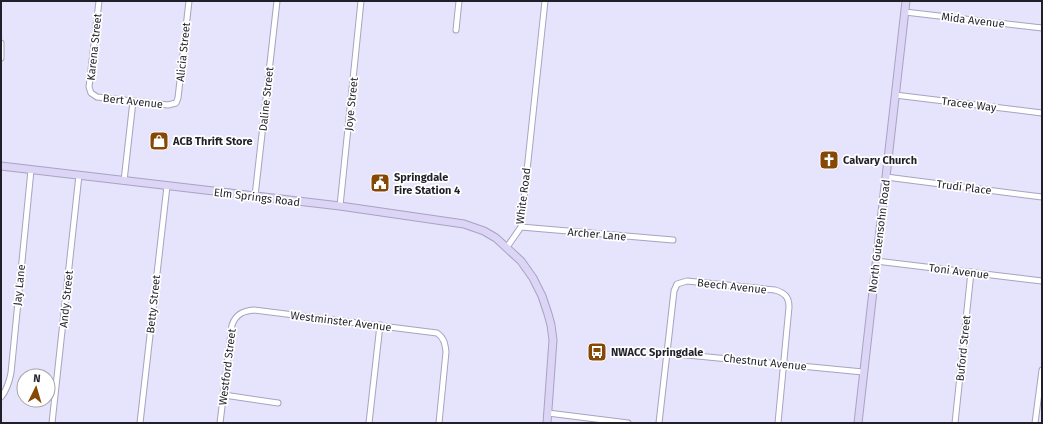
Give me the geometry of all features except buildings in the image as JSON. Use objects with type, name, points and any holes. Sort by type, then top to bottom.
[{"type":"main road","name":"North Gutensohn Road","points":[[858,423],[906,1]]},
{"type":"main road","name":"Elm Springs Road","points":[[1,166],[340,206],[464,224],[484,231],[507,247]]},
{"type":"main road","points":[[507,247],[521,261],[533,278],[542,296],[551,325],[553,340],[547,423]]},
{"type":"street","name":"Karena Street","points":[[91,93],[89,87],[99,1]]},
{"type":"street","name":"Alicia Street","points":[[176,103],[178,98],[188,1]]},
{"type":"street","name":"Daline Street","points":[[255,196],[277,1]]},
{"type":"street","name":"Joye Street","points":[[340,206],[361,1]]},
{"type":"street","points":[[456,30],[459,1]]},
{"type":"street","name":"White Road","points":[[507,247],[521,227],[545,1]]},
{"type":"street","name":"Mida Avenue","points":[[905,12],[1042,28]]},
{"type":"street","points":[[1,43],[1,58]]},
{"type":"street","name":"Bert Avenue","points":[[91,93],[97,96],[133,101],[168,105],[176,103]]},
{"type":"street","name":"Tracee Way","points":[[895,95],[1042,113]]},
{"type":"street","points":[[124,181],[133,101]]},
{"type":"street","name":"Jay Lane","points":[[1,397],[5,392],[11,373],[31,170]]},
{"type":"street","name":"Andy Street","points":[[52,423],[79,175]]},
{"type":"street","name":"Trudi Place","points":[[886,177],[1042,197]]},
{"type":"street","name":"Betty Street","points":[[140,423],[167,186]]},
{"type":"street","name":"Archer Lane","points":[[521,227],[673,240]]},
{"type":"street","name":"Toni Avenue","points":[[876,261],[1042,281]]},
{"type":"street","name":"Buford Street","points":[[955,423],[971,272]]},
{"type":"street","name":"Beech Avenue","points":[[667,352],[674,291],[678,284],[687,281],[775,290],[782,292],[789,300],[783,364]]},
{"type":"street","name":"Westminster Avenue","points":[[239,314],[254,310],[437,333],[443,337],[446,344],[439,423]]},
{"type":"street","name":"Westford Street","points":[[220,423],[232,325],[234,318],[239,314]]},
{"type":"street","points":[[369,423],[380,325]]},
{"type":"street","points":[[659,423],[667,352]]},
{"type":"street","name":"Chestnut Avenue","points":[[667,352],[863,372]]},
{"type":"street","points":[[778,423],[783,364]]},
{"type":"street","points":[[1036,423],[1042,370]]},
{"type":"street","points":[[224,395],[278,403]]},
{"type":"street","points":[[548,413],[628,423]]},
{"type":"place","name":"ACB Thrift Store","points":[[159,141]]},
{"type":"place","name":"Calvary Church","points":[[829,160]]},
{"type":"place","name":"Springdale Fire Station 4","points":[[380,183]]},
{"type":"place","name":"NWACC Springdale","points":[[597,352]]}]
